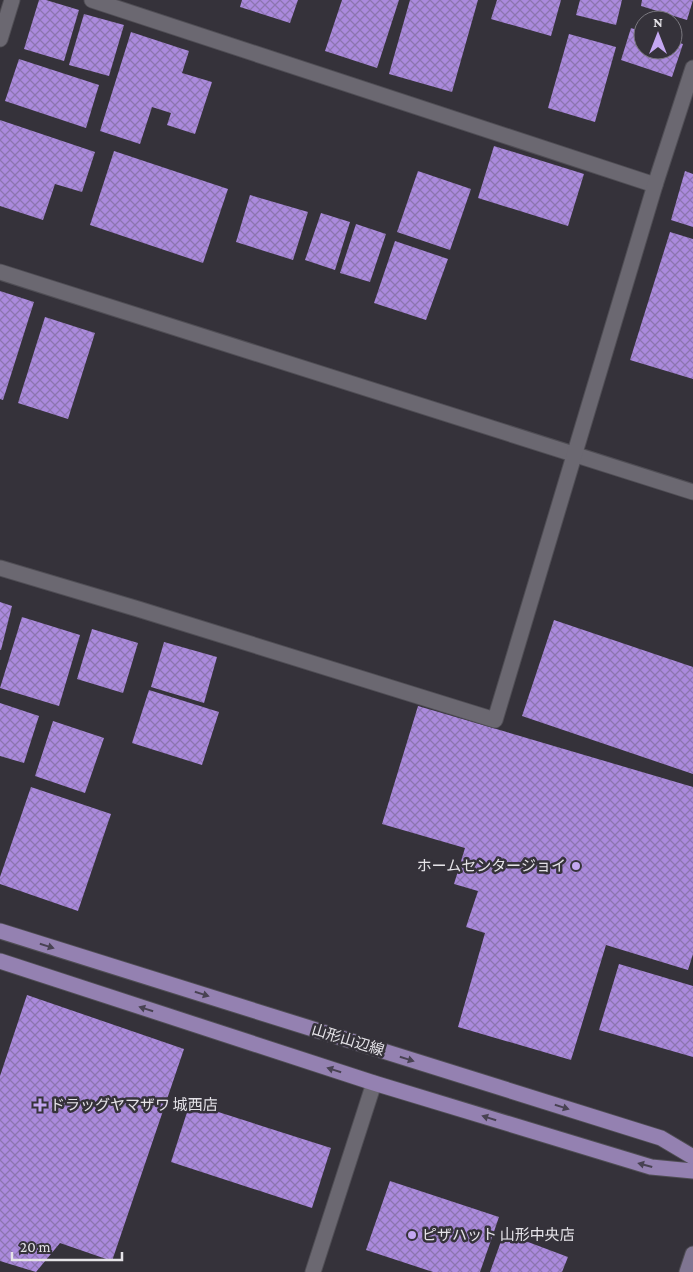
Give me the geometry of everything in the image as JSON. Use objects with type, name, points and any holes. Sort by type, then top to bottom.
[{"type":"main road","name":"山形山辺線","points":[[0,931],[661,1138],[693,1157]]},
{"type":"main road","points":[[0,961],[374,1083],[651,1167],[693,1171]]},
{"type":"street","points":[[0,39],[12,0]]},
{"type":"street","points":[[92,0],[655,185]]},
{"type":"street","points":[[0,568],[496,720],[655,185],[693,68]]},
{"type":"street","points":[[0,272],[693,492]]},
{"type":"street","points":[[313,1272],[374,1083]]},
{"type":"street","points":[[687,1272],[693,1254]]},
{"type":"building","points":[[39,0],[46,0],[79,10],[64,61],[24,49]]},
{"type":"building","points":[[242,0],[298,0],[290,23],[240,7]]},
{"type":"building","points":[[342,0],[399,0],[377,68],[325,51]]},
{"type":"building","points":[[410,0],[478,0],[452,92],[389,74]]},
{"type":"building","points":[[497,0],[561,0],[551,36],[491,19]]},
{"type":"building","points":[[580,0],[622,0],[616,25],[576,15]]},
{"type":"building","points":[[642,0],[693,0],[687,20],[683,19],[683,10],[654,10],[641,6]]},
{"type":"building","points":[[84,14],[124,25],[109,76],[69,65]]},
{"type":"building","points":[[631,28],[633,29],[633,60],[678,60],[672,77],[621,60]]},
{"type":"building","points":[[131,32],[189,51],[182,73],[212,82],[195,134],[167,125],[171,113],[152,107],[140,144],[100,131]]},
{"type":"building","points":[[569,34],[616,47],[595,122],[548,108]]},
{"type":"building","points":[[19,59],[99,85],[86,128],[5,101]]},
{"type":"building","points":[[0,120],[95,152],[82,192],[55,184],[43,220],[0,206]]},
{"type":"building","points":[[494,146],[584,174],[568,226],[478,198]]},
{"type":"building","points":[[114,151],[228,189],[203,263],[90,225]]},
{"type":"building","points":[[418,171],[471,189],[450,250],[397,232]]},
{"type":"building","points":[[685,171],[693,174],[693,227],[671,220]]},
{"type":"building","points":[[250,195],[308,212],[293,260],[236,242]]},
{"type":"building","points":[[321,213],[350,222],[335,270],[305,260]]},
{"type":"building","points":[[356,224],[386,234],[370,282],[340,273]]},
{"type":"building","points":[[670,232],[693,239],[693,379],[630,360]]},
{"type":"building","points":[[395,241],[448,259],[426,320],[374,303]]},
{"type":"building","points":[[0,291],[34,302],[3,400],[0,399]]},
{"type":"building","points":[[45,317],[95,333],[68,419],[18,403]]},
{"type":"building","points":[[0,602],[12,606],[1,650],[0,650]]},
{"type":"building","points":[[22,617],[80,635],[59,706],[0,688]]},
{"type":"building","points":[[554,620],[693,667],[693,774],[522,716]]},
{"type":"building","points":[[92,629],[138,643],[123,693],[77,679]]},
{"type":"building","points":[[164,642],[217,657],[204,703],[151,687]]},
{"type":"building","points":[[149,690],[219,712],[202,765],[132,743]]},
{"type":"building","points":[[0,703],[39,716],[24,763],[0,756]]},
{"type":"building","name":"ホームセンタージョイ","points":[[418,706],[693,787],[693,954],[688,970],[606,945],[571,1060],[458,1027],[485,933],[466,927],[478,891],[454,884],[465,848],[382,824]]},
{"type":"building","points":[[53,721],[104,738],[85,793],[35,776]]},
{"type":"building","points":[[31,787],[111,814],[78,911],[0,884],[0,877]]},
{"type":"building","points":[[619,964],[693,986],[693,1057],[599,1030]]},
{"type":"building","points":[[27,995],[184,1049],[112,1261],[60,1243],[36,1272],[0,1261],[0,1076]]},
{"type":"building","points":[[190,1103],[331,1148],[312,1208],[171,1162]]},
{"type":"building","points":[[390,1181],[499,1217],[480,1272],[433,1272],[366,1250]]},
{"type":"building","points":[[504,1233],[568,1257],[562,1272],[490,1272]]},
{"type":"place","name":"ホームセンタージョイ","points":[[576,866]]},
{"type":"place","name":"ドラッグヤマザワ 城西店","points":[[40,1105]]},
{"type":"place","name":"ピザハット 山形中央店","points":[[412,1235]]}]
